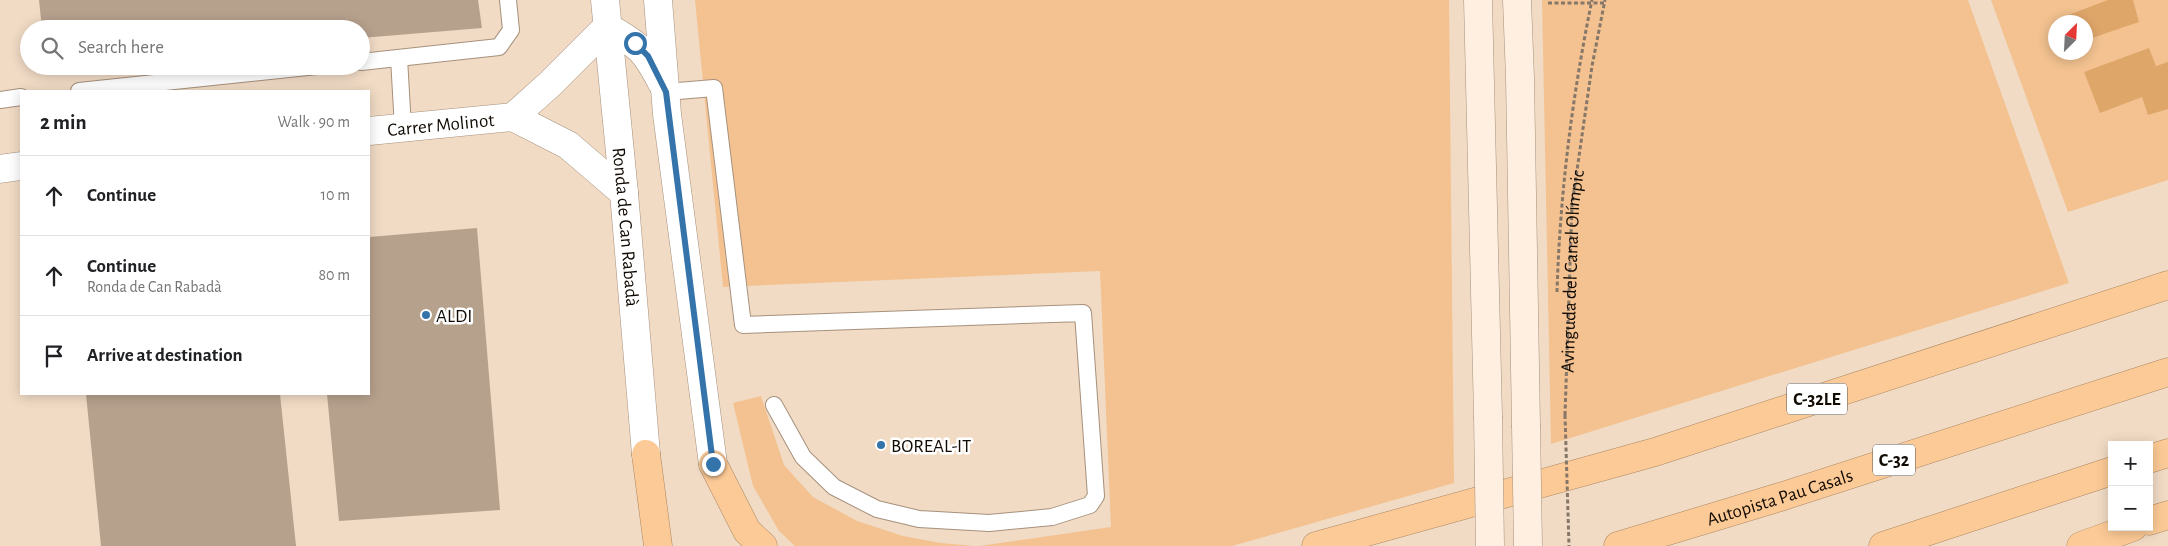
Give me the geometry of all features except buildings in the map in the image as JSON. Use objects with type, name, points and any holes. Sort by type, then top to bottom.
[{"type":"highway","name":"C-32LE","points":[[1316,546],[1655,452],[2168,285]]},
{"type":"highway","name":"Autopista Pau Casals","points":[[1618,546],[1789,494],[2168,372]]},
{"type":"highway","points":[[2153,458],[2168,453]]},
{"type":"highway","points":[[646,454],[658,546]]},
{"type":"highway","points":[[713,464],[747,531],[763,546]]},
{"type":"highway","points":[[1883,546],[2108,472]]},
{"type":"highway","points":[[2153,520],[2168,514]]},
{"type":"highway","points":[[2082,546],[2122,531]]},
{"type":"street","name":"Ronda de Can Rabadà","points":[[605,0],[624,193],[646,454]]},
{"type":"street","points":[[658,0],[666,92],[713,464]]},
{"type":"street","points":[[1478,0],[1490,546]]},
{"type":"street","points":[[1528,546],[1521,97],[1529,1]]},
{"type":"street","points":[[607,27],[635,43],[648,56],[666,92]]},
{"type":"street","name":"Carrer Molinot","points":[[513,116],[607,27]]},
{"type":"street","name":"Carrer Molinot","points":[[370,131],[513,116],[568,145],[624,193]]},
{"type":"street","points":[[0,168],[20,166]]},
{"type":"lane","points":[[370,61],[499,47],[511,30],[508,0]]},
{"type":"lane","points":[[399,58],[403,128]]},
{"type":"lane","points":[[89,90],[231,75]]},
{"type":"lane","points":[[666,92],[714,88],[743,325],[1083,313],[1096,496],[1090,505],[1052,517],[988,523],[919,519],[877,509],[834,487],[803,457],[774,404]]},
{"type":"lane","points":[[0,100],[20,97]]},
{"type":"path","points":[[1529,1],[1605,1]]},
{"type":"path","points":[[1557,301],[1559,224],[1564,167],[1591,1]]},
{"type":"path","name":"Avinguda del Canal Olímpic","points":[[1569,546],[1565,415],[1572,205],[1592,66],[1605,1]]},
{"type":"shaded area","points":[[695,0],[1449,0],[1454,483],[1232,546],[979,546],[1111,527],[1100,271],[723,287]]},
{"type":"shaded area","points":[[1542,0],[1968,0],[2069,283],[1551,444]]},
{"type":"shaded area","points":[[1991,0],[2168,0],[2168,180],[2068,212]]},
{"type":"shaded area","points":[[2108,0],[2133,0],[2139,22],[2093,38],[2093,15],[2068,15]]},
{"type":"shaded area","points":[[2149,48],[2156,66],[2168,62],[2168,109],[2148,115],[2142,97],[2100,113],[2084,72]]},
{"type":"shaded area","points":[[761,396],[784,465],[813,497],[857,521],[903,536],[941,543],[974,546],[795,546],[779,531],[753,486],[733,403]]},
{"type":"place","name":"ALDI","points":[[426,315]]},
{"type":"place","name":"BOREAL-IT","points":[[881,445]]},
{"type":"route","points":[[635,43],[648,56],[666,92],[667,114],[713,464]]}]
